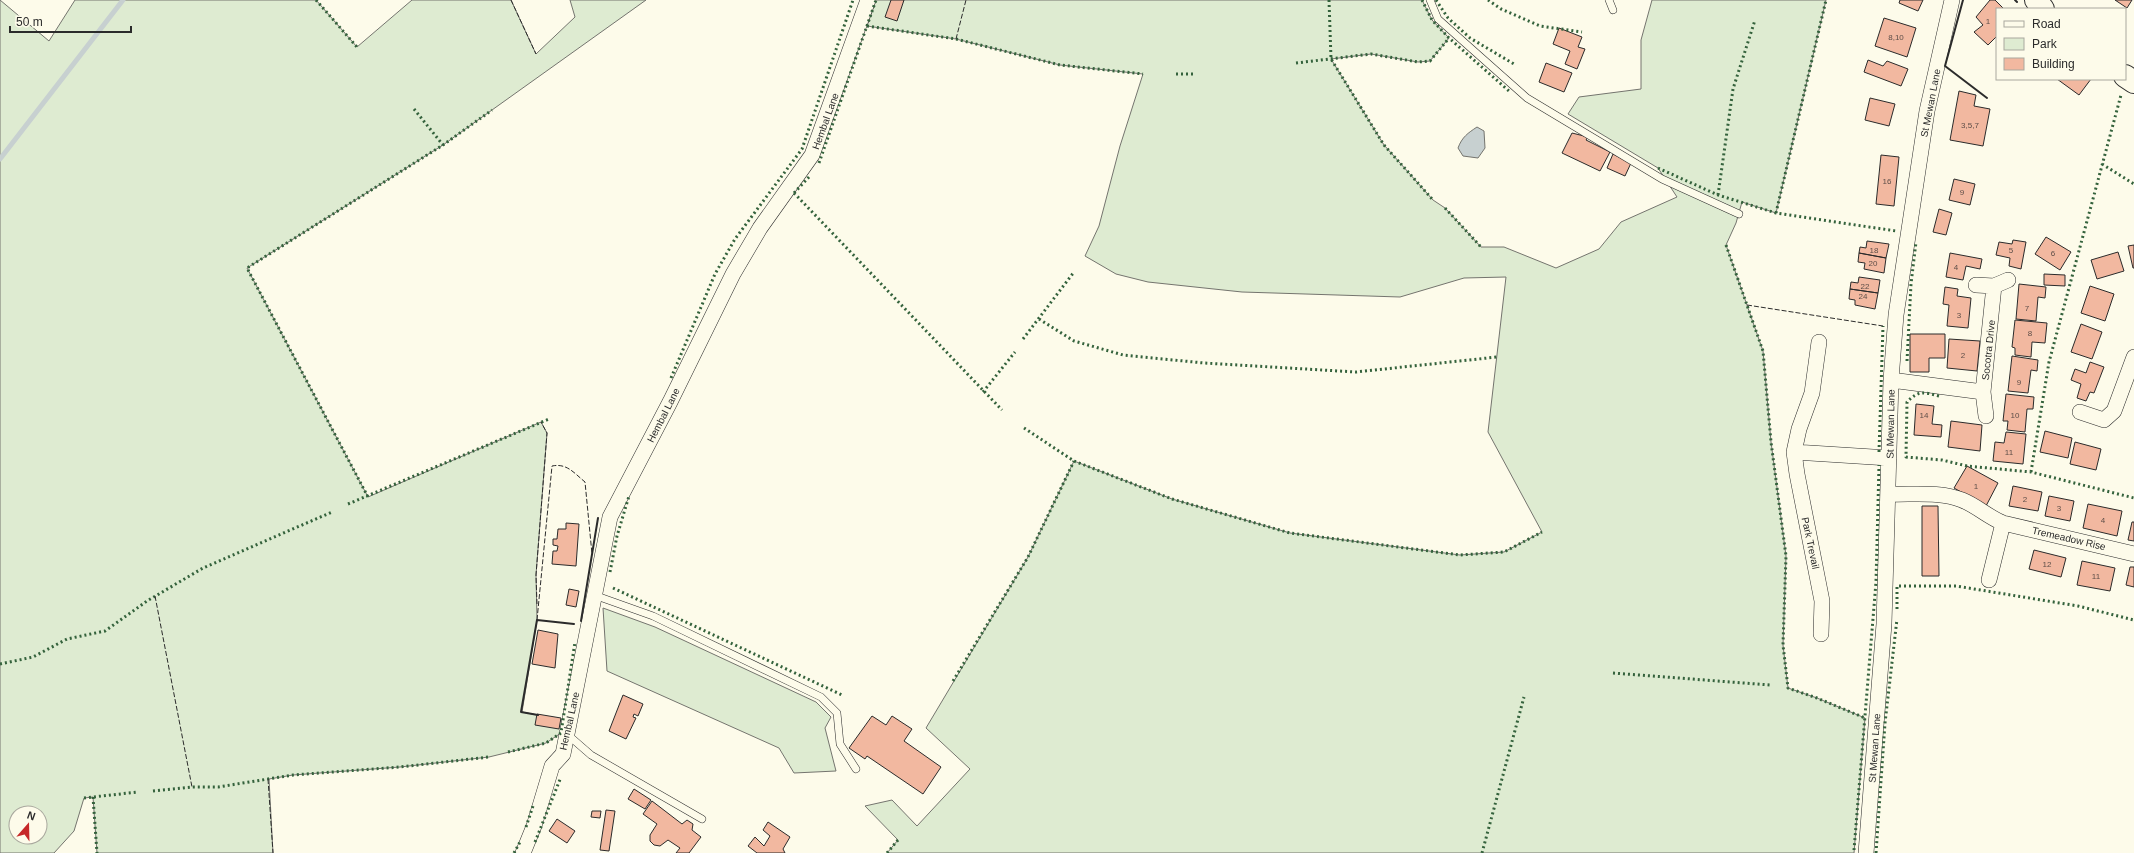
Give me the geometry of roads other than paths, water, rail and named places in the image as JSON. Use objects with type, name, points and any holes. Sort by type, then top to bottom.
[{"type":"main road","points":[[2036,0],[2042,8]]},
{"type":"street","name":"Hembal Lane","points":[[523,853],[534,826],[552,766],[563,754],[568,735],[610,517],[670,402],[733,274],[760,228],[812,155],[868,0]]},
{"type":"street","name":"St Mewan Lane","points":[[1866,853],[1884,624],[1891,380],[1896,314],[1927,111],[1952,0]]},
{"type":"street","points":[[1976,285],[1994,286],[2008,280]]},
{"type":"street","name":"Socotra Drive","points":[[1891,380],[1983,392],[1994,286]]},
{"type":"street","name":"Park Trevail","points":[[1819,342],[1812,393],[1799,429],[1794,452],[1822,601],[1821,634]]},
{"type":"street","points":[[2080,412],[2104,420],[2114,411],[2134,357]]},
{"type":"street","points":[[1983,392],[1986,416]]},
{"type":"street","points":[[1794,452],[1889,458]]},
{"type":"street","name":"Tremeadow Rise","points":[[1888,494],[1942,495],[1960,499],[2003,523],[2134,554]]},
{"type":"street","points":[[1990,580],[2003,523]]},
{"type":"lane","points":[[1430,0],[1438,19],[1527,98],[1662,179],[1739,214]]},
{"type":"lane","points":[[1609,0],[1613,10]]},
{"type":"lane","points":[[594,595],[653,616],[821,697],[837,712],[840,744],[856,770]]},
{"type":"lane","points":[[568,735],[591,755],[702,819]]},
{"type":"waterway","points":[[0,159],[123,0]]}]
